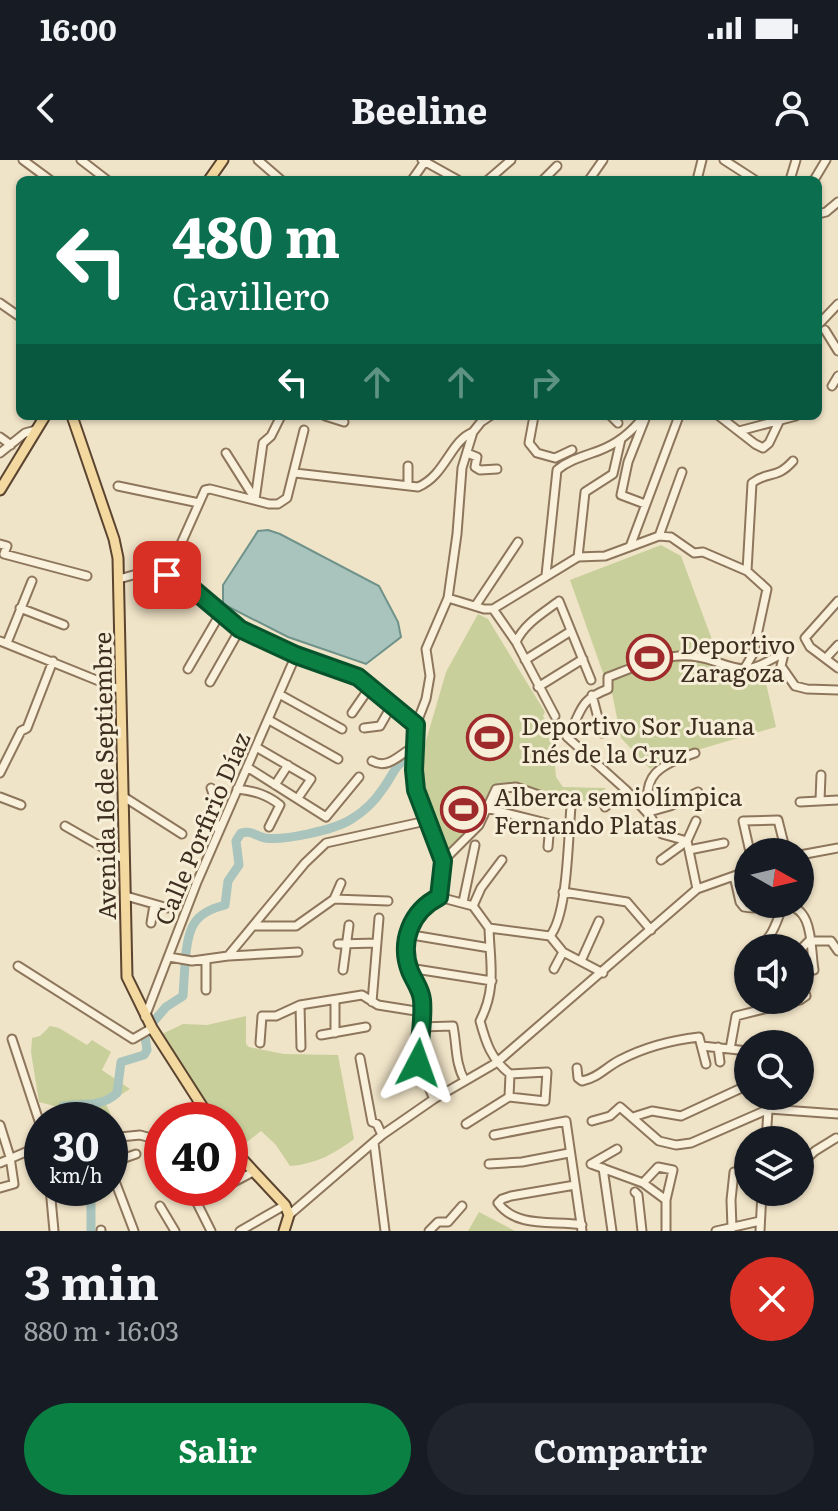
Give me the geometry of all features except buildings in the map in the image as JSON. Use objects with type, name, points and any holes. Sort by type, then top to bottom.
[{"type":"main road","points":[[0,490],[42,420]]},
{"type":"main road","name":"Avenida 16 de Septiembre","points":[[73,420],[114,539],[119,579],[127,977],[145,1017],[199,1102]]},
{"type":"main road","points":[[248,1166],[285,1205],[289,1215],[284,1231]]},
{"type":"street","points":[[23,160],[45,176]]},
{"type":"street","points":[[81,160],[102,176]]},
{"type":"street","points":[[258,160],[276,176]]},
{"type":"street","points":[[493,176],[511,160]]},
{"type":"street","points":[[724,160],[749,176]]},
{"type":"street","points":[[424,161],[451,176]]},
{"type":"street","points":[[547,176],[557,166]]},
{"type":"street","points":[[822,325],[838,304]]},
{"type":"street","points":[[822,331],[838,351]]},
{"type":"street","points":[[832,386],[838,376]]},
{"type":"street","points":[[255,500],[263,443],[271,436],[279,420]]},
{"type":"street","points":[[338,420],[344,422]]},
{"type":"street","points":[[295,473],[418,487],[446,464],[460,440],[484,420]]},
{"type":"street","points":[[534,420],[529,443],[537,453],[555,458],[572,450]]},
{"type":"street","points":[[615,420],[618,423]]},
{"type":"street","points":[[546,575],[557,470],[621,439],[641,420]]},
{"type":"street","points":[[644,420],[628,462],[621,495],[645,504]]},
{"type":"street","points":[[631,544],[677,420]]},
{"type":"street","points":[[724,420],[763,448],[769,443],[779,422]]},
{"type":"street","points":[[739,431],[785,420]]},
{"type":"street","points":[[0,453],[25,433],[36,430]]},
{"type":"street","points":[[167,575],[207,489],[269,504],[283,502],[295,473],[304,430]]},
{"type":"street","points":[[439,897],[443,861],[416,790],[414,747],[416,725],[426,699],[430,676],[426,649],[448,598],[462,468],[473,432]]},
{"type":"street","points":[[0,437],[11,445]]},
{"type":"street","points":[[578,557],[585,492],[613,474],[621,439]]},
{"type":"street","points":[[226,453],[255,500]]},
{"type":"street","points":[[467,453],[477,457],[475,467],[480,470],[497,469]]},
{"type":"street","points":[[747,571],[752,483],[760,477],[782,474],[793,461]]},
{"type":"street","points":[[408,466],[408,485]]},
{"type":"street","points":[[659,536],[682,472]]},
{"type":"street","points":[[118,486],[199,503]]},
{"type":"street","points":[[448,598],[493,609],[578,557],[605,556],[631,544],[659,536],[671,537],[688,550],[703,552],[747,571],[766,587],[753,654],[744,669]]},
{"type":"street","points":[[476,605],[518,542]]},
{"type":"street","points":[[0,544],[7,546],[4,554],[87,576]]},
{"type":"street","points":[[119,579],[151,570],[188,585],[240,629],[296,655],[358,677],[416,725]]},
{"type":"street","points":[[32,581],[4,642],[121,690]]},
{"type":"street","points":[[516,642],[533,620],[559,601],[591,680]]},
{"type":"street","points":[[838,601],[805,636],[810,647],[838,668]]},
{"type":"street","points":[[20,608],[64,625]]},
{"type":"street","points":[[493,609],[516,642],[555,716]]},
{"type":"street","points":[[188,669],[220,614]]},
{"type":"street","points":[[210,682],[240,629]]},
{"type":"street","points":[[525,660],[571,631]]},
{"type":"street","points":[[826,658],[838,645]]},
{"type":"street","points":[[687,841],[662,834],[649,814],[626,790],[567,737],[579,718],[582,704],[592,695],[608,689],[608,677],[678,656],[693,656],[744,669],[763,666],[781,653],[784,654],[781,666],[795,686],[838,690]]},
{"type":"street","name":"Calle Porfirio Díaz","points":[[145,1017],[219,831],[296,655]]},
{"type":"street","points":[[538,687],[583,659]]},
{"type":"street","points":[[0,773],[21,731],[27,728],[53,661]]},
{"type":"street","points":[[352,713],[370,687]]},
{"type":"street","points":[[279,694],[342,729]]},
{"type":"street","points":[[592,695],[602,733]]},
{"type":"street","points":[[364,728],[380,726],[392,705]]},
{"type":"street","points":[[269,720],[338,759]]},
{"type":"street","points":[[256,747],[311,779],[300,795]]},
{"type":"street","points":[[372,761],[386,765],[400,753],[414,747]]},
{"type":"street","points":[[649,814],[646,793],[656,772],[669,762],[695,753]]},
{"type":"street","points":[[275,785],[288,765]]},
{"type":"street","points":[[247,767],[326,817],[359,777]]},
{"type":"street","points":[[820,800],[821,775]]},
{"type":"street","points":[[443,861],[479,825],[496,789],[516,787],[553,800]]},
{"type":"street","points":[[211,788],[214,821],[219,831]]},
{"type":"street","points":[[237,789],[256,791],[280,805],[269,827]]},
{"type":"street","points":[[605,807],[626,790]]},
{"type":"street","points":[[649,814],[698,792]]},
{"type":"street","points":[[0,797],[21,805]]},
{"type":"street","points":[[124,797],[182,834]]},
{"type":"street","points":[[800,802],[838,800]]},
{"type":"street","points":[[550,936],[554,931],[563,892],[571,807]]},
{"type":"street","points":[[486,808],[550,824],[548,847]]},
{"type":"street","points":[[747,838],[743,821],[778,820],[782,838]]},
{"type":"street","points":[[228,956],[305,863],[326,843],[426,821]]},
{"type":"street","points":[[661,860],[687,841],[696,821]]},
{"type":"street","points":[[65,826],[123,859]]},
{"type":"street","points":[[687,841],[697,889]]},
{"type":"street","points":[[689,850],[724,843]]},
{"type":"street","points":[[463,902],[475,845]]},
{"type":"street","points":[[814,852],[838,848]]},
{"type":"street","points":[[473,906],[481,888],[502,860]]},
{"type":"street","points":[[289,1215],[382,1135],[434,1099],[496,1063],[697,889],[734,876]]},
{"type":"street","points":[[254,926],[296,926],[334,899],[341,883]]},
{"type":"street","points":[[563,892],[627,902],[651,930]]},
{"type":"street","points":[[126,896],[168,908]]},
{"type":"street","points":[[434,1099],[418,1063],[422,1012],[418,987],[409,968],[406,934],[430,902],[439,897],[473,906],[489,928],[490,1002],[480,1021],[487,1047],[496,1063],[510,1074],[547,1072],[545,1101],[509,1097],[466,1124]]},
{"type":"street","points":[[334,899],[388,901]]},
{"type":"street","points":[[151,923],[154,905]]},
{"type":"street","points":[[372,1002],[379,918]]},
{"type":"street","points":[[581,961],[599,921]]},
{"type":"street","points":[[343,970],[349,925]]},
{"type":"street","points":[[489,928],[550,936],[563,952],[603,973]]},
{"type":"street","points":[[406,934],[490,948]]},
{"type":"street","points":[[814,941],[831,941],[838,951]]},
{"type":"street","points":[[338,944],[377,943]]},
{"type":"street","points":[[169,957],[182,961],[298,952]]},
{"type":"street","points":[[554,969],[563,952]]},
{"type":"street","points":[[206,960],[206,990]]},
{"type":"street","points":[[18,966],[133,1039],[152,1028]]},
{"type":"street","points":[[409,968],[492,981]]},
{"type":"street","points":[[260,1043],[262,1016],[284,1014],[300,1005],[362,995],[378,1005],[422,1012]]},
{"type":"street","points":[[335,1001],[335,1033]]},
{"type":"street","points":[[300,1005],[301,1047]]},
{"type":"street","points":[[730,1049],[736,1016],[744,1014]]},
{"type":"street","points":[[420,1027],[453,1026],[458,1052],[456,1065],[465,1081]]},
{"type":"street","points":[[321,1035],[366,1027]]},
{"type":"street","points":[[577,1068],[578,1078],[582,1081],[598,1076],[619,1061],[656,1047],[699,1037],[706,1064]]},
{"type":"street","points":[[12,1039],[33,1102]]},
{"type":"street","points":[[702,1046],[734,1049]]},
{"type":"street","points":[[718,1047],[720,1062]]},
{"type":"street","points":[[360,1058],[372,1122],[377,1124],[382,1135]]},
{"type":"street","points":[[509,1097],[510,1074]]},
{"type":"street","points":[[633,1117],[652,1111],[681,1116],[734,1091]]},
{"type":"street","points":[[592,1121],[610,1116],[620,1107],[659,1141],[676,1145],[691,1143],[767,1110]]},
{"type":"street","points":[[783,1110],[838,1114]]},
{"type":"street","points":[[494,1135],[566,1121],[582,1228],[563,1222],[531,1222],[514,1216],[498,1203],[502,1199],[575,1185]]},
{"type":"street","points":[[0,1125],[14,1184],[0,1188]]},
{"type":"street","points":[[814,1152],[836,1138]]},
{"type":"street","points":[[374,1143],[385,1231]]},
{"type":"street","points":[[617,1149],[591,1164],[643,1183],[666,1200]]},
{"type":"street","points":[[0,1163],[24,1152]]},
{"type":"street","points":[[489,1164],[522,1162],[569,1153]]},
{"type":"street","points":[[128,1157],[136,1154]]},
{"type":"street","points":[[643,1183],[658,1167],[673,1170],[666,1200],[666,1231]]},
{"type":"street","points":[[603,1168],[612,1231]]},
{"type":"street","points":[[248,1175],[253,1172]]},
{"type":"street","points":[[732,1228],[734,1172]]},
{"type":"street","points":[[635,1192],[638,1195],[642,1231]]},
{"type":"street","points":[[240,1231],[285,1205]]},
{"type":"street","points":[[52,1206],[54,1231]]},
{"type":"street","points":[[125,1206],[134,1231]]},
{"type":"street","points":[[160,1206],[175,1231]]},
{"type":"street","points":[[198,1206],[211,1231]]},
{"type":"street","points":[[429,1231],[438,1222],[448,1222],[462,1206]]},
{"type":"street","points":[[760,1231],[761,1206]]},
{"type":"street","points":[[716,1231],[760,1221]]},
{"type":"green space","name":"Deportivo Zaragoza","points":[[661,545],[681,556],[714,645],[712,650],[698,659],[737,672],[763,670],[776,727],[663,760],[650,769],[621,738],[611,688],[570,580]]},
{"type":"green space","name":"Deportivo Sor Juana Inés de la Cruz","points":[[478,614],[488,619],[545,712],[543,716],[552,731],[556,777],[563,787],[606,788],[593,802],[554,799],[506,783],[492,787],[470,831],[444,859],[427,818],[416,775],[446,672]]},
{"type":"green space","points":[[246,1016],[246,1044],[249,1047],[284,1054],[338,1055],[354,1139],[324,1157],[290,1166],[276,1145],[261,1131],[248,1141],[248,1102],[203,1102],[162,1034],[183,1024],[207,1025]]},
{"type":"green space","points":[[50,1026],[87,1045],[92,1040],[111,1052],[102,1070],[130,1089],[109,1102],[39,1102],[31,1052],[32,1038],[40,1036]]},
{"type":"green space","points":[[479,1212],[515,1231],[468,1231]]},
{"type":"water","points":[[268,530],[379,586],[398,622],[401,637],[366,664],[288,637],[223,604],[223,585],[258,531]]},
{"type":"water","name":"Alberca semiolímpica Fernando Platas","points":[[453,796],[479,805],[474,821],[448,812]]},
{"type":"waterway","points":[[185,960],[188,939],[199,917],[225,905],[228,881],[239,865],[236,841],[241,833],[284,838],[342,824],[372,803],[396,768],[408,757]]},
{"type":"waterway","points":[[154,1021],[166,1007],[183,996],[185,964]]},
{"type":"waterway","points":[[101,1102],[117,1093],[121,1062],[144,1055],[147,1050],[145,1036]]},
{"type":"waterway","points":[[91,1206],[91,1231]]},
{"type":"place","name":"Deportivo Zaragoza","points":[[649,657]]},
{"type":"place","name":"Deportivo Sor Juana Inés de la Cruz","points":[[490,738]]},
{"type":"place","name":"Alberca semiolímpica Fernando Platas","points":[[463,809]]},
{"type":"route","points":[[167,575],[188,585],[229,623],[240,629],[296,655],[358,677],[416,725],[416,790],[443,861],[439,897],[430,902],[406,934],[409,968],[422,999],[418,1063]]}]
